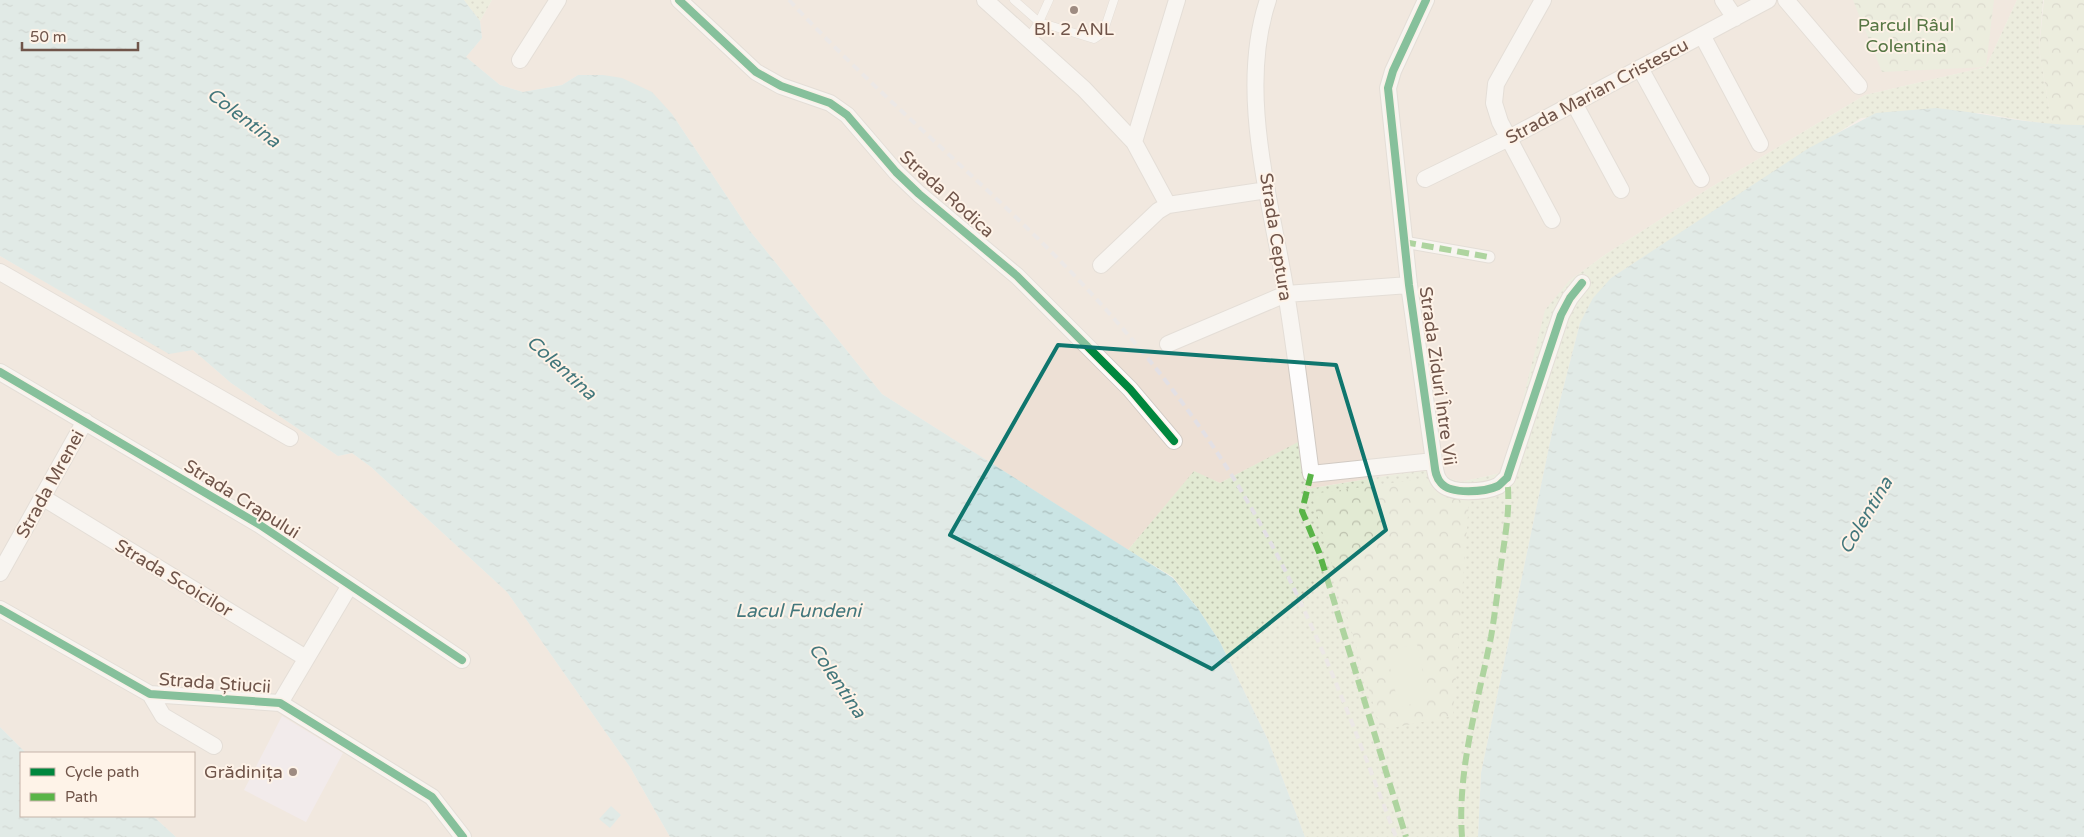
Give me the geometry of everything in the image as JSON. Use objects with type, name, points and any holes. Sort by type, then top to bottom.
[{"type":"street","points":[[520,60],[558,0]]},
{"type":"street","name":"Strada Rodica","points":[[679,0],[756,72],[782,86],[830,103],[847,115],[896,172],[919,194],[1017,276],[1130,389],[1174,441]]},
{"type":"street","points":[[985,0],[1084,89],[1134,142],[1168,205]]},
{"type":"street","points":[[1134,142],[1177,0]]},
{"type":"street","name":"Strada Ceptura","points":[[1268,0],[1262,27],[1255,89],[1267,190],[1286,294],[1311,474]]},
{"type":"street","name":"Strada Ziduri Între Vii","points":[[1426,0],[1393,71],[1388,88],[1409,285],[1434,461],[1437,478],[1441,484],[1456,490],[1487,489],[1498,486],[1507,478],[1561,315],[1570,298],[1582,283]]},
{"type":"street","points":[[1543,0],[1494,91],[1494,103],[1507,139],[1552,220]]},
{"type":"street","points":[[1723,0],[1735,18]]},
{"type":"street","name":"Strada Marian Cristescu","points":[[1425,180],[1507,139],[1768,0]]},
{"type":"street","points":[[1786,0],[1859,86]]},
{"type":"street","points":[[1702,35],[1760,144]]},
{"type":"street","points":[[1640,68],[1701,179]]},
{"type":"street","points":[[1574,103],[1620,190]]},
{"type":"street","points":[[1101,265],[1158,211],[1168,205],[1267,190]]},
{"type":"street","points":[[1404,242],[1489,257]]},
{"type":"street","points":[[0,272],[290,438]]},
{"type":"street","points":[[1168,344],[1286,294],[1409,285]]},
{"type":"street","name":"Strada Crapului","points":[[0,372],[260,525],[462,660]]},
{"type":"street","name":"Strada Mrenei","points":[[0,573],[85,422]]},
{"type":"street","name":"Strada Ziduri Între Vii","points":[[1311,474],[1434,461]]},
{"type":"street","name":"Strada Scoicilor","points":[[42,497],[306,658]]},
{"type":"street","points":[[280,703],[350,585]]},
{"type":"street","name":"Strada Știucii","points":[[0,609],[150,694],[280,703],[432,797],[463,837]]},
{"type":"street","points":[[150,694],[163,716],[214,746]]},
{"type":"lane","points":[[1014,0],[1039,22],[1094,39],[1103,33],[1114,0]]},
{"type":"lane","points":[[1028,39],[1039,22],[1049,0]]},
{"type":"highlighted area","points":[[1058,345],[1336,365],[1386,530],[1212,669],[950,535]]},
{"type":"shaded area","points":[[492,0],[2017,0],[1986,67],[1865,95],[1708,189],[1606,254],[1569,281],[1505,472],[1461,482],[1422,470],[1307,489],[1300,442],[1220,483],[1194,472],[1128,550],[882,394],[750,231],[672,114],[578,75],[562,85],[523,92],[500,85],[466,57],[482,38],[480,21]]},
{"type":"shaded area","points":[[0,256],[169,353],[193,350],[231,383],[338,456],[352,453],[371,467],[507,592],[630,767],[670,837],[176,837],[154,817],[195,817],[195,752],[25,752],[0,727]]},
{"type":"shaded area","name":"Grădinița","points":[[282,716],[343,753],[306,822],[244,790]]},
{"type":"green space","points":[[464,0],[492,0],[480,21]]},
{"type":"green space","name":"Parcul Râul Colentina","points":[[1853,0],[1994,0],[1986,67],[1882,72]]},
{"type":"green space","points":[[2017,0],[2043,0],[2039,49],[2052,125],[1981,113],[1911,113],[1861,118],[1611,278],[1580,323],[1553,428],[1481,773],[1478,837],[1305,837],[1268,740],[1220,642],[1199,610],[1173,577],[1128,550],[1194,471],[1220,483],[1300,441],[1307,489],[1422,470],[1461,482],[1505,472],[1545,310],[1569,281],[1606,254],[1708,189],[1865,95],[1986,67]]},
{"type":"green space","points":[[2044,0],[2084,0],[2084,125],[2052,125],[2039,49]]},
{"type":"green space","points":[[1421,479],[1444,497],[1469,501],[1453,716],[1381,730],[1311,494]]},
{"type":"green space","points":[[1417,644],[1429,700],[1399,707],[1386,651]]},
{"type":"water","name":"Lacul Fundeni","points":[[0,0],[464,0],[480,21],[482,38],[466,57],[500,85],[523,92],[562,85],[578,75],[603,75],[622,78],[652,92],[672,114],[750,231],[882,394],[1173,578],[1199,610],[1220,642],[1268,740],[1305,837],[670,837],[630,767],[507,592],[371,467],[352,453],[338,456],[231,383],[193,350],[169,354],[0,256]]},
{"type":"water","name":"Colentina","points":[[1936,108],[2028,121],[2084,125],[2084,837],[1478,837],[1481,773],[1553,428],[1580,323],[1593,298],[1611,278],[1809,148],[1876,113]]},
{"type":"water","points":[[0,727],[25,752],[20,752],[20,817],[154,817],[176,837],[0,837]]},
{"type":"water","points":[[611,806],[621,815],[610,828],[599,819]]},
{"type":"railway","points":[[789,0],[870,81],[996,198],[1078,279],[1157,369],[1195,420],[1247,500],[1301,602],[1335,680],[1396,837]]},
{"type":"marked path","points":[[1404,242],[1489,257]]},
{"type":"marked path","points":[[1311,474],[1302,511],[1319,552],[1406,837]]},
{"type":"marked path","points":[[1462,837],[1461,812],[1466,761],[1494,619],[1507,522],[1507,478]]},
{"type":"cycle path","points":[[679,0],[756,72],[781,86],[830,103],[847,115],[896,172],[919,194],[1017,276],[1130,389],[1174,441]]},
{"type":"cycle path","points":[[1426,0],[1393,71],[1388,88],[1409,285],[1435,469],[1439,481],[1446,487],[1460,491],[1485,490],[1498,486],[1507,478],[1561,315],[1570,298],[1582,283]]},
{"type":"cycle path","points":[[0,372],[260,525],[462,660]]},
{"type":"cycle path","points":[[0,609],[150,694],[280,703],[432,797],[463,837]]},
{"type":"place","name":"Bl. 2 ANL","points":[[1074,10]]},
{"type":"place","name":"Grădinița","points":[[293,772]]}]
